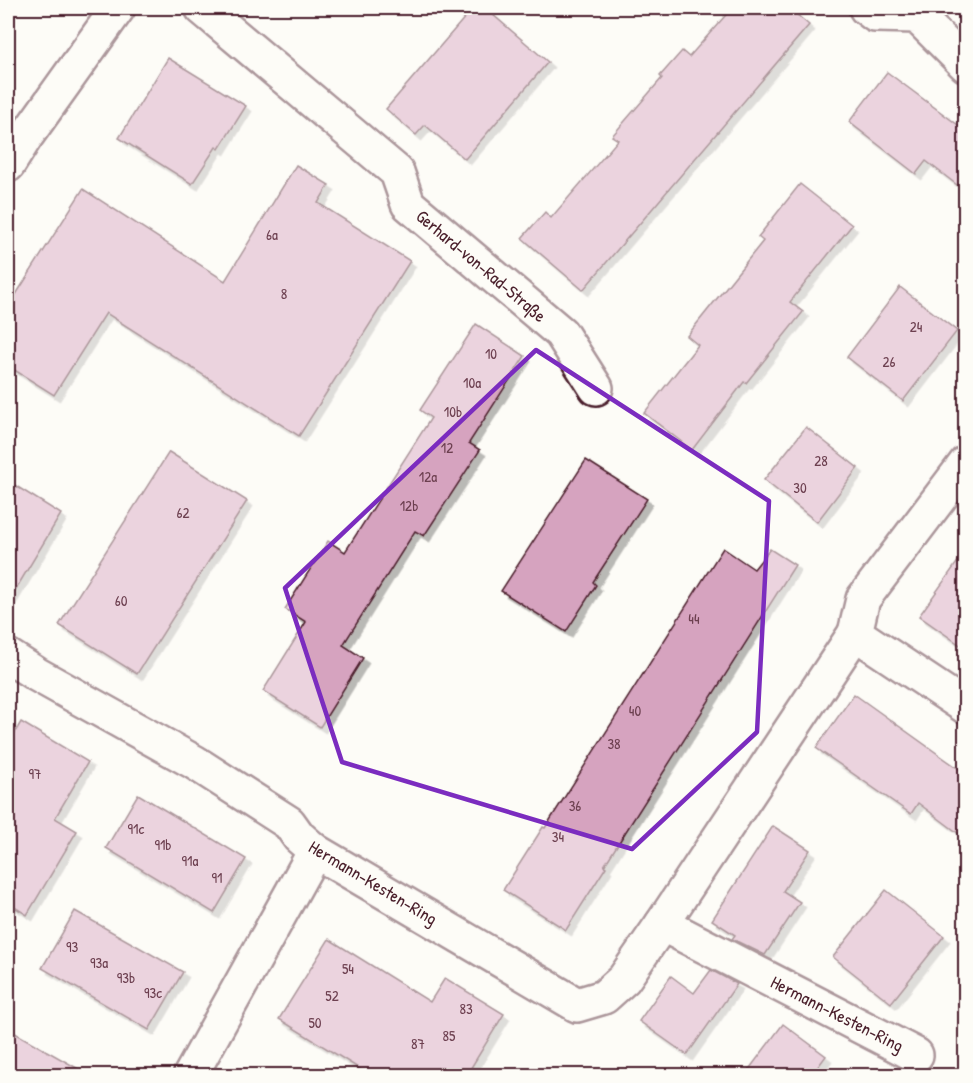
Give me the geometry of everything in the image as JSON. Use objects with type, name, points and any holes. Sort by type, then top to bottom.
[{"type":"street","points":[[8,165],[31,129],[118,8]]},
{"type":"street","name":"Gerhard-von-Rad-Straße","points":[[202,8],[396,172],[408,204],[561,333],[596,388]]},
{"type":"street","points":[[866,8],[875,15],[917,16],[966,65]]},
{"type":"street","name":"Hermann-Kesten-Ring","points":[[8,656],[194,762],[289,823],[298,837],[315,851],[578,1005],[604,996],[624,979],[855,633],[863,599],[966,463]]},
{"type":"street","points":[[855,633],[966,707]]},
{"type":"street","points":[[190,1076],[315,851]]},
{"type":"street","name":"Hermann-Kesten-Ring","points":[[662,924],[916,1055]]},
{"type":"highlighted area","points":[[536,350],[769,501],[757,732],[632,849],[342,762],[285,588]]},
{"type":"building","points":[[473,8],[485,8],[548,62],[465,159],[425,125],[416,135],[386,109]]},
{"type":"building","points":[[732,8],[789,8],[809,25],[583,290],[522,238],[545,212],[551,218],[618,140],[612,136],[682,51],[689,57]]},
{"type":"building","points":[[168,58],[246,106],[219,149],[216,147],[192,184],[119,138]]},
{"type":"building","points":[[887,72],[966,131],[966,192],[926,161],[916,174],[849,122]]},
{"type":"building","points":[[296,165],[329,185],[318,203],[410,261],[299,436],[106,313],[54,395],[8,366],[8,307],[83,189],[225,281]]},
{"type":"building","points":[[800,184],[852,225],[790,302],[803,312],[746,383],[744,382],[692,450],[644,413],[698,345],[687,336],[763,241],[758,237]]},
{"type":"building","points":[[900,287],[957,331],[903,401],[847,357]]},
{"type":"building","points":[[476,324],[525,356],[469,443],[480,450],[424,536],[415,531],[343,645],[363,658],[320,727],[263,691],[306,622],[285,609],[328,541],[345,552],[431,418],[420,410]]},
{"type":"building","points":[[806,427],[858,468],[817,522],[764,480]]},
{"type":"building","points":[[169,452],[247,501],[137,674],[59,625]]},
{"type":"building","points":[[586,460],[647,499],[593,582],[596,585],[566,632],[501,591]]},
{"type":"building","points":[[8,481],[61,514],[8,602]]},
{"type":"building","points":[[723,548],[754,569],[770,549],[795,565],[604,866],[606,867],[566,930],[503,890]]},
{"type":"building","points":[[966,550],[966,649],[919,616]]},
{"type":"building","points":[[854,694],[966,774],[966,839],[918,803],[911,814],[816,748]]},
{"type":"building","points":[[21,722],[88,762],[55,818],[77,831],[27,915],[8,903],[8,744]]},
{"type":"building","points":[[138,794],[246,859],[214,913],[106,848]]},
{"type":"building","points":[[773,826],[810,850],[783,891],[800,902],[765,955],[732,939],[735,935],[712,920]]},
{"type":"building","points":[[886,890],[944,936],[891,1003],[833,957]]},
{"type":"building","points":[[75,911],[183,972],[149,1030],[42,968]]},
{"type":"building","points":[[329,939],[430,1002],[445,978],[504,1014],[466,1076],[371,1076],[279,1019]]},
{"type":"building","points":[[711,970],[737,984],[687,1055],[639,1021],[671,976],[694,993]]},
{"type":"building","points":[[783,1024],[826,1056],[811,1076],[744,1076]]},
{"type":"building","points":[[8,1029],[91,1076],[8,1076]]}]
